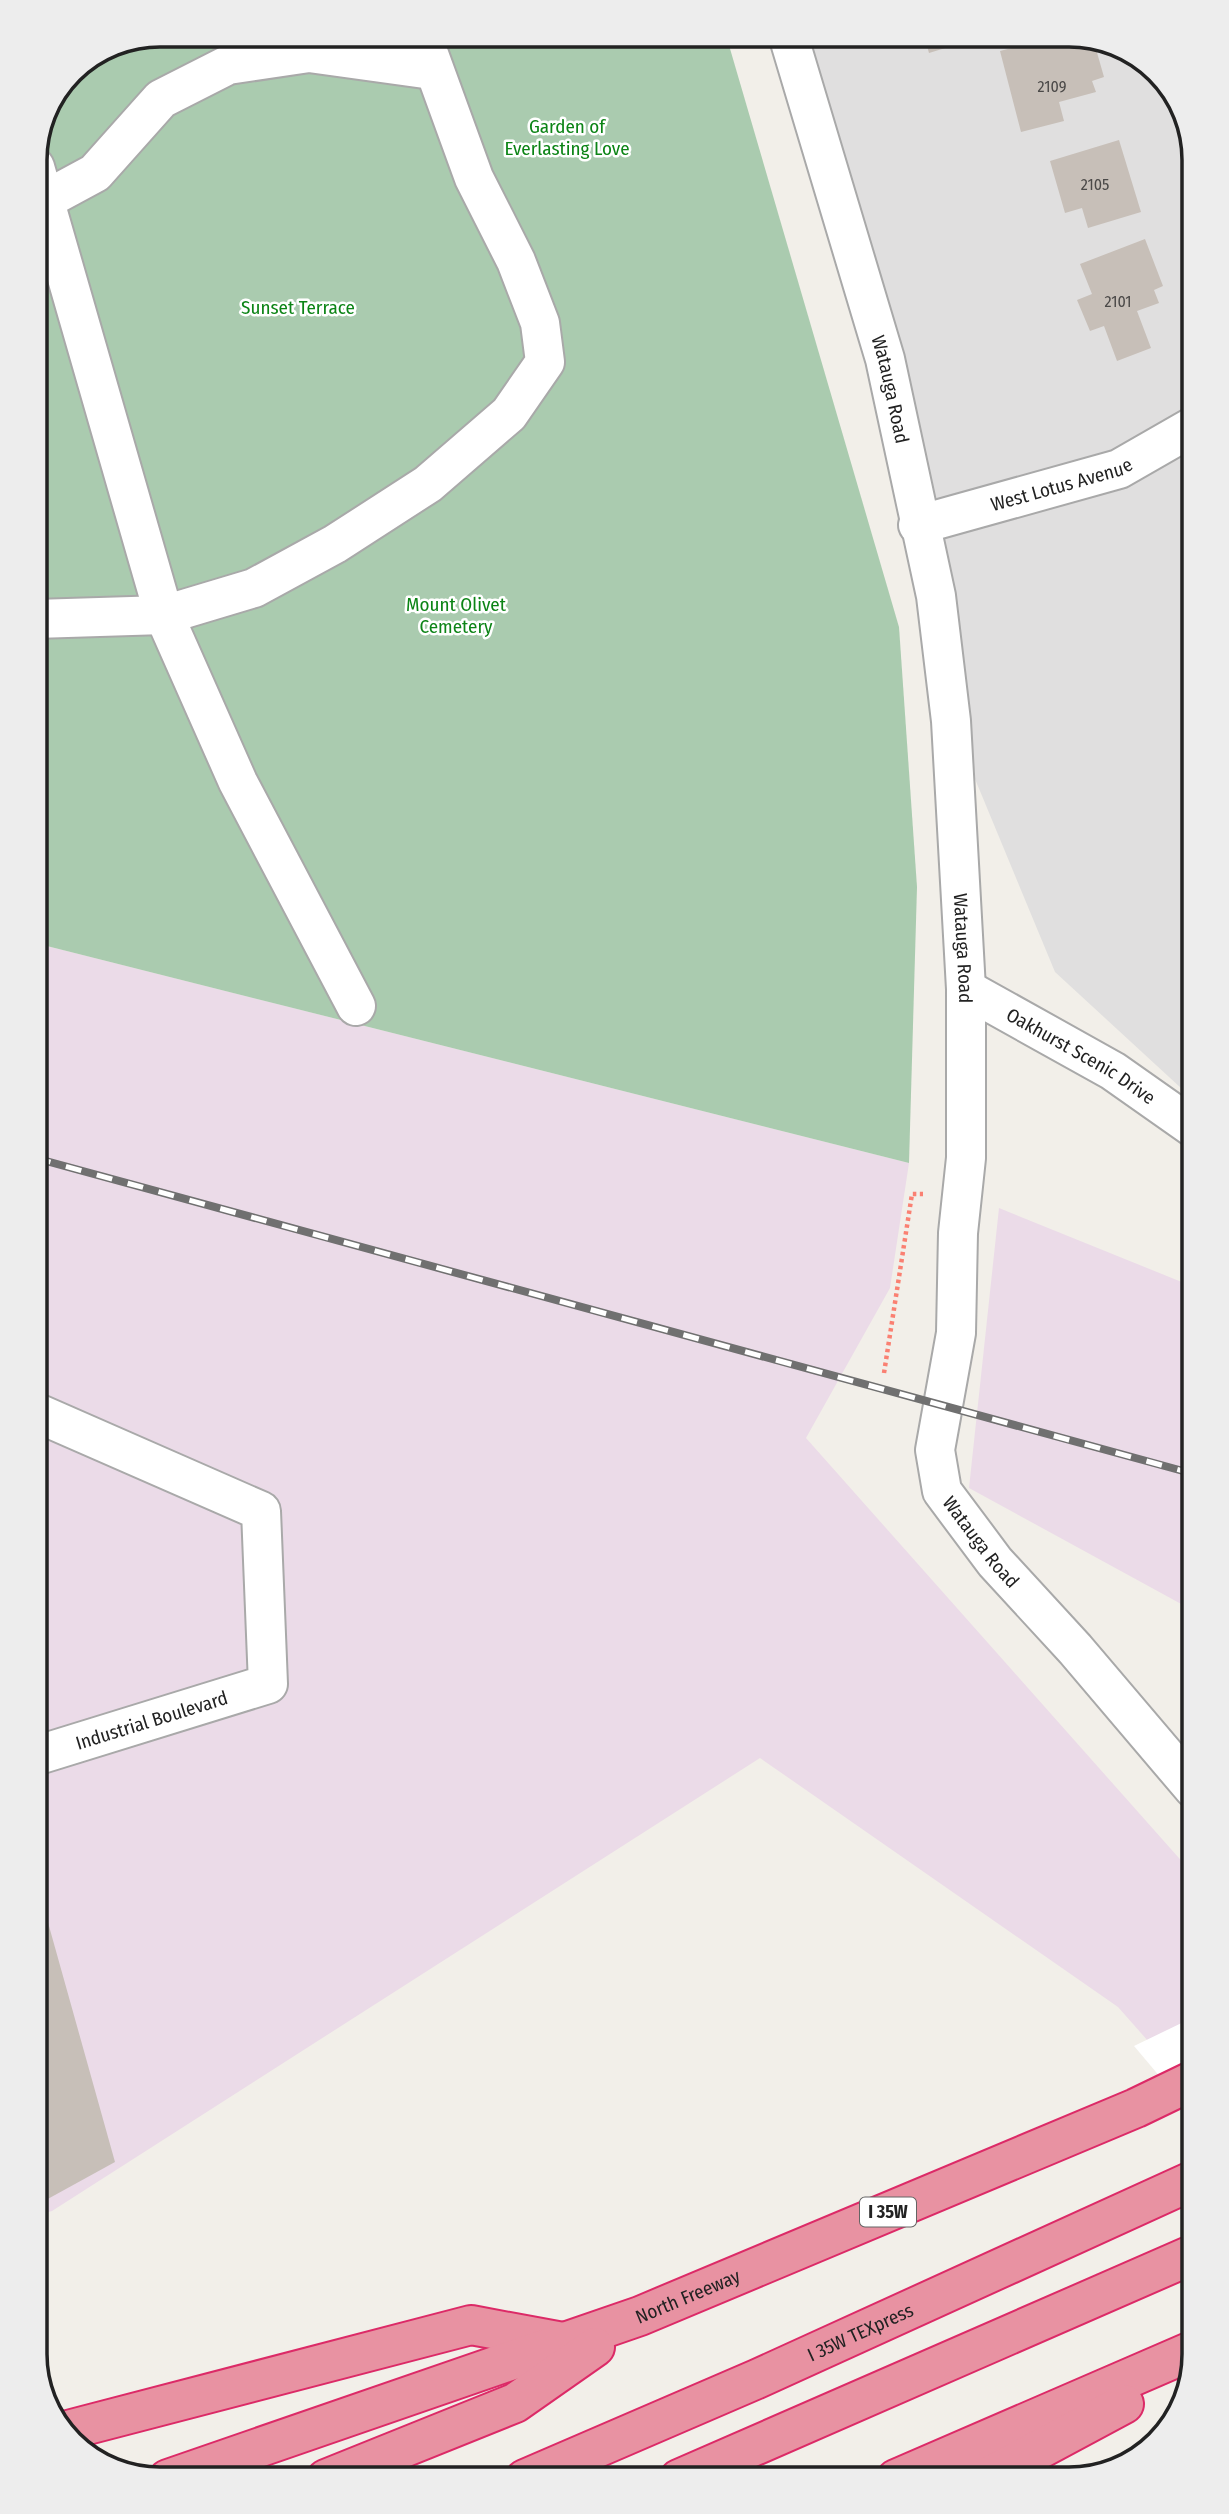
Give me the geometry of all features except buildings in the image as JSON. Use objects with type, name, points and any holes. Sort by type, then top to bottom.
[{"type":"highway","name":"North Freeway","points":[[203,2467],[570,2343],[640,2316],[1136,2108],[1182,2086]]},
{"type":"highway","name":"I 35W TEXpress","points":[[553,2467],[770,2374],[1182,2185]]},
{"type":"highway","points":[[706,2467],[1182,2259]]},
{"type":"highway","points":[[356,2467],[515,2403],[640,2316]]},
{"type":"highway","points":[[76,2428],[471,2325],[570,2343]]},
{"type":"highway","points":[[924,2467],[1182,2355]]},
{"type":"highway","points":[[1008,2467],[1180,2371]]},
{"type":"street","name":"Watauga Road","points":[[792,47],[885,359],[936,596],[951,721],[965,989],[966,1158],[956,1333],[934,1450],[942,1491],[995,1562],[1075,1649],[1182,1775]]},
{"type":"street","points":[[47,187],[95,173],[161,99],[228,65],[309,53],[427,52],[474,178],[516,261],[540,323],[545,362],[509,414],[428,484],[335,544],[254,588],[164,615],[47,619]]},
{"type":"street","points":[[47,220],[164,615],[238,782],[356,1006]]},
{"type":"street","name":"West Lotus Avenue","points":[[919,525],[1119,469],[1182,433]]},
{"type":"street","name":"Oakhurst Scenic Drive","points":[[965,989],[1113,1071],[1182,1120]]},
{"type":"street","name":"Industrial Boulevard","points":[[47,1417],[261,1511],[268,1684],[47,1752]]},
{"type":"path","points":[[884,1373],[912,1194],[962,1195]]},
{"type":"shaded area","points":[[789,47],[1076,47],[1112,56],[1149,80],[1173,117],[1180,139],[1182,161],[1182,1089],[1055,972],[951,721],[885,359]]},
{"type":"shaded area","points":[[47,946],[909,1163],[890,1288],[806,1438],[1182,1861],[1182,2079],[1118,2007],[760,1758],[47,2212]]},
{"type":"shaded area","points":[[999,1208],[1182,1282],[1182,1604],[969,1488]]},
{"type":"green space","name":"Mount Olivet Cemetery","points":[[161,47],[730,47],[899,627],[917,887],[909,1163],[47,946],[47,153],[51,131],[66,98],[80,80],[98,66],[139,49]]},
{"type":"pier","points":[[1182,2023],[1182,2103],[1134,2046]]},
{"type":"railway","points":[[47,1161],[1182,1471]]},
{"type":"park label","name":"Garden of Everlasting Love","points":[[567,137]]},
{"type":"park label","name":"Sunset Terrace","points":[[298,307]]}]
